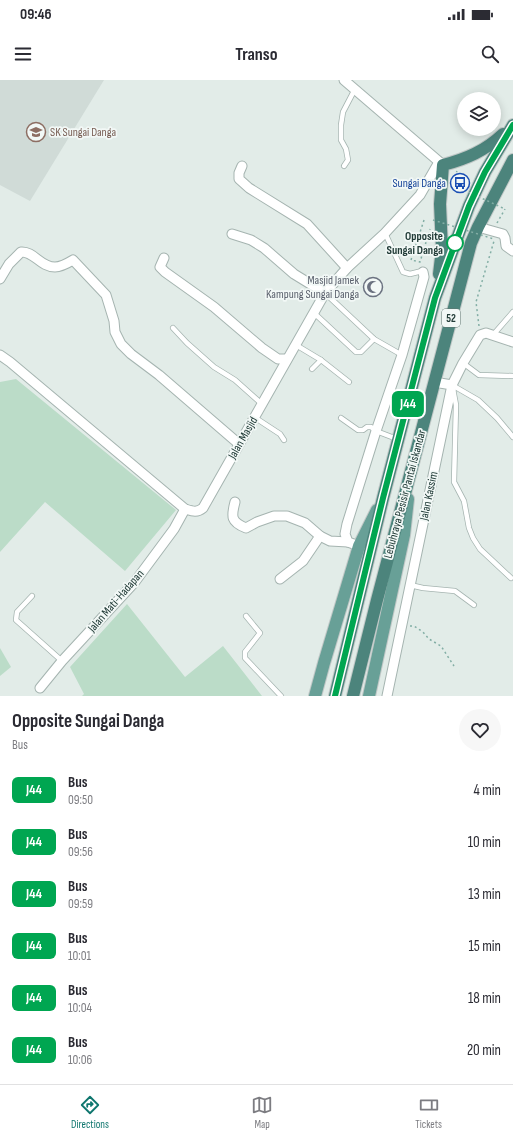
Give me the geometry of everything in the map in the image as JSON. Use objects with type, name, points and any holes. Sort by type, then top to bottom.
[{"type":"highway","points":[[435,298],[442,249],[440,204],[441,164],[462,160],[479,153],[494,142],[513,124]]},
{"type":"highway","name":"Lebuhraya Pesisir Pantai Iskandar","points":[[335,696],[383,498],[435,298],[469,206],[485,172],[513,124]]},
{"type":"highway","name":"Lebuhraya Pesisir Pantai Iskandar","points":[[353,696],[410,472],[471,243],[513,160]]},
{"type":"main road","points":[[368,696],[404,535],[410,472]]},
{"type":"main road","points":[[315,696],[354,544],[383,498]]},
{"type":"street","points":[[344,80],[441,164]]},
{"type":"street","name":"Jalan Masjid","points":[[185,509],[195,512],[203,508],[325,293],[347,268],[385,233],[420,194],[441,164]]},
{"type":"street","points":[[242,166],[239,173],[239,179],[249,188],[307,224],[347,268]]},
{"type":"street","points":[[478,227],[503,234],[506,246],[513,251]]},
{"type":"street","points":[[232,234],[251,240],[264,248],[294,274],[325,293]]},
{"type":"street","points":[[0,280],[9,264],[21,252],[28,253],[47,266],[57,267],[73,260],[106,295],[114,321],[115,332],[121,344],[239,444]]},
{"type":"street","points":[[164,258],[160,267],[165,272],[214,308],[262,348],[278,359],[288,359]]},
{"type":"street","points":[[354,544],[345,534],[347,524],[376,431],[402,355],[424,277],[423,272]]},
{"type":"street","points":[[480,335],[486,333],[513,342]]},
{"type":"street","name":"Jalan Kassim","points":[[387,696],[452,385],[480,335]]},
{"type":"street","points":[[0,355],[185,509]]},
{"type":"street","points":[[434,382],[452,385]]},
{"type":"street","points":[[235,502],[232,512],[233,520],[246,528],[274,516],[287,516],[305,523],[320,536],[330,541],[354,544]]},
{"type":"street","name":"Jalan Mati-Hadapan","points":[[40,688],[62,660],[134,583],[174,529],[185,509]]},
{"type":"street","points":[[280,579],[303,561],[320,536]]},
{"type":"lane","points":[[344,166],[348,160],[346,149],[341,140],[341,125],[343,112],[355,89]]},
{"type":"lane","points":[[385,233],[403,272],[408,274],[423,272]]},
{"type":"lane","points":[[325,293],[374,339],[402,355]]},
{"type":"lane","points":[[493,335],[513,312]]},
{"type":"lane","points":[[314,313],[356,352],[361,352],[374,339]]},
{"type":"lane","points":[[173,328],[187,343],[214,367],[235,380],[262,404]]},
{"type":"lane","points":[[296,345],[321,360],[349,382]]},
{"type":"lane","points":[[312,369],[321,360]]},
{"type":"lane","points":[[463,363],[479,375],[513,376]]},
{"type":"lane","points":[[452,385],[478,400],[497,418],[513,437]]},
{"type":"lane","points":[[452,385],[456,405],[454,482],[464,501],[469,528],[473,538],[480,549],[511,578]]},
{"type":"lane","points":[[254,417],[280,434],[284,440]]},
{"type":"lane","points":[[341,418],[358,430],[363,430],[369,427],[398,439]]},
{"type":"lane","points":[[410,585],[423,588],[455,591],[474,605]]},
{"type":"lane","points":[[32,596],[15,614],[16,620],[62,660]]},
{"type":"lane","points":[[246,616],[260,633],[245,652],[245,658],[281,696]]},
{"type":"path","points":[[450,184],[505,209],[495,225]]},
{"type":"path","points":[[424,220],[411,260],[420,262],[431,227]]},
{"type":"path","points":[[433,220],[494,239],[476,302],[480,335]]},
{"type":"path","points":[[402,626],[414,626],[423,632],[429,639],[440,646],[454,666]]},
{"type":"shaded area","name":"SK Sungai Danga","points":[[0,80],[104,80],[30,201],[0,185]]},
{"type":"green space","points":[[16,379],[176,510],[125,571],[45,502],[0,552],[0,382]]},
{"type":"green space","points":[[127,604],[185,677],[223,646],[262,696],[82,696],[84,694],[70,667]]},
{"type":"green space","points":[[0,648],[11,667],[0,676]]},
{"type":"bus line","name":"J44","points":[[335,696],[383,498],[435,298],[469,206],[485,172],[513,125]]},
{"type":"place","name":"SK Sungai Danga","points":[[36,132]]},
{"type":"place","name":"Sungai Danga","points":[[460,183]]},
{"type":"place","name":"Opposite Sungai Danga","points":[[455,243]]},
{"type":"place","name":"Masjid Jamek Kampung Sungai Danga","points":[[373,287]]}]
